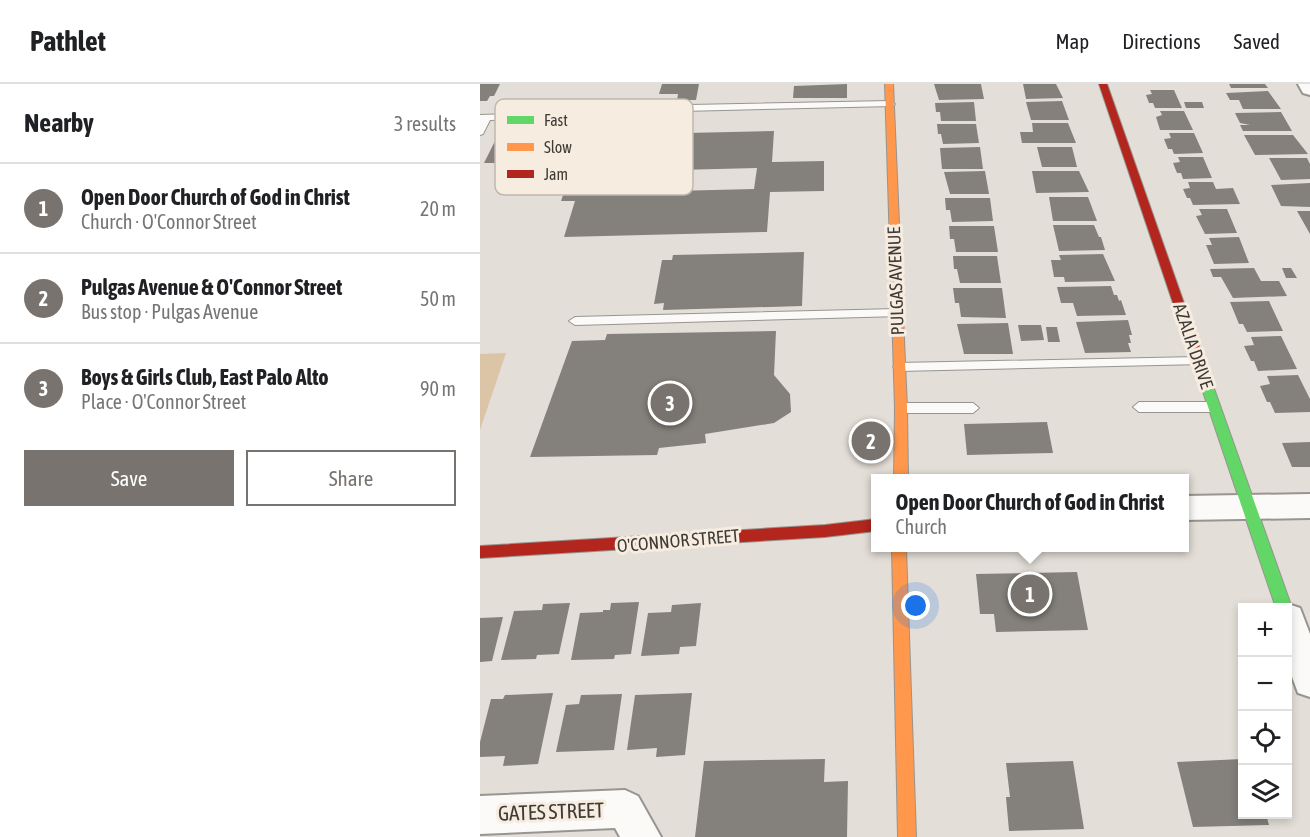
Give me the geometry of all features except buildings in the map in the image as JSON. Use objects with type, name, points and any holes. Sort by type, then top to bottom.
[{"type":"street","name":"PULGAS AVENUE","points":[[889,84],[901,408],[901,474]]},
{"type":"street","name":"AZALIA DRIVE","points":[[1103,84],[1282,603]]},
{"type":"street","points":[[1307,84],[1310,88]]},
{"type":"street","points":[[1189,508],[1310,506]]},
{"type":"street","name":"O'CONNOR STREET","points":[[480,552],[610,547],[740,535],[851,530],[871,526]]},
{"type":"street","points":[[899,552],[907,837]]},
{"type":"street","points":[[1292,632],[1310,682]]},
{"type":"street","name":"GATES STREET","points":[[480,815],[625,809],[642,837]]},
{"type":"lane","points":[[693,108],[890,104]]},
{"type":"lane","points":[[480,132],[484,118]]},
{"type":"lane","points":[[575,321],[897,313]]},
{"type":"lane","points":[[899,367],[1198,361]]},
{"type":"lane","points":[[1139,407],[1214,407]]},
{"type":"lane","points":[[901,408],[974,408]]},
{"type":"shaded area","points":[[506,353],[480,430],[480,354]]},
{"type":"traffic: fast","points":[[1205,380],[1282,603]]},
{"type":"traffic: slow","points":[[889,84],[901,408],[901,474]]},
{"type":"traffic: slow","points":[[899,552],[907,837]]},
{"type":"traffic: jam","points":[[1103,84],[1205,380]]},
{"type":"traffic: jam","points":[[480,552],[825,531],[871,526]]},
{"type":"place","name":"Boys & Girls Club, East Palo Alto","points":[[670,403]]},
{"type":"place","name":"Pulgas Avenue & O'Connor Street","points":[[871,441]]},
{"type":"place","name":"Open Door Church of God in Christ","points":[[1030,594]]}]
